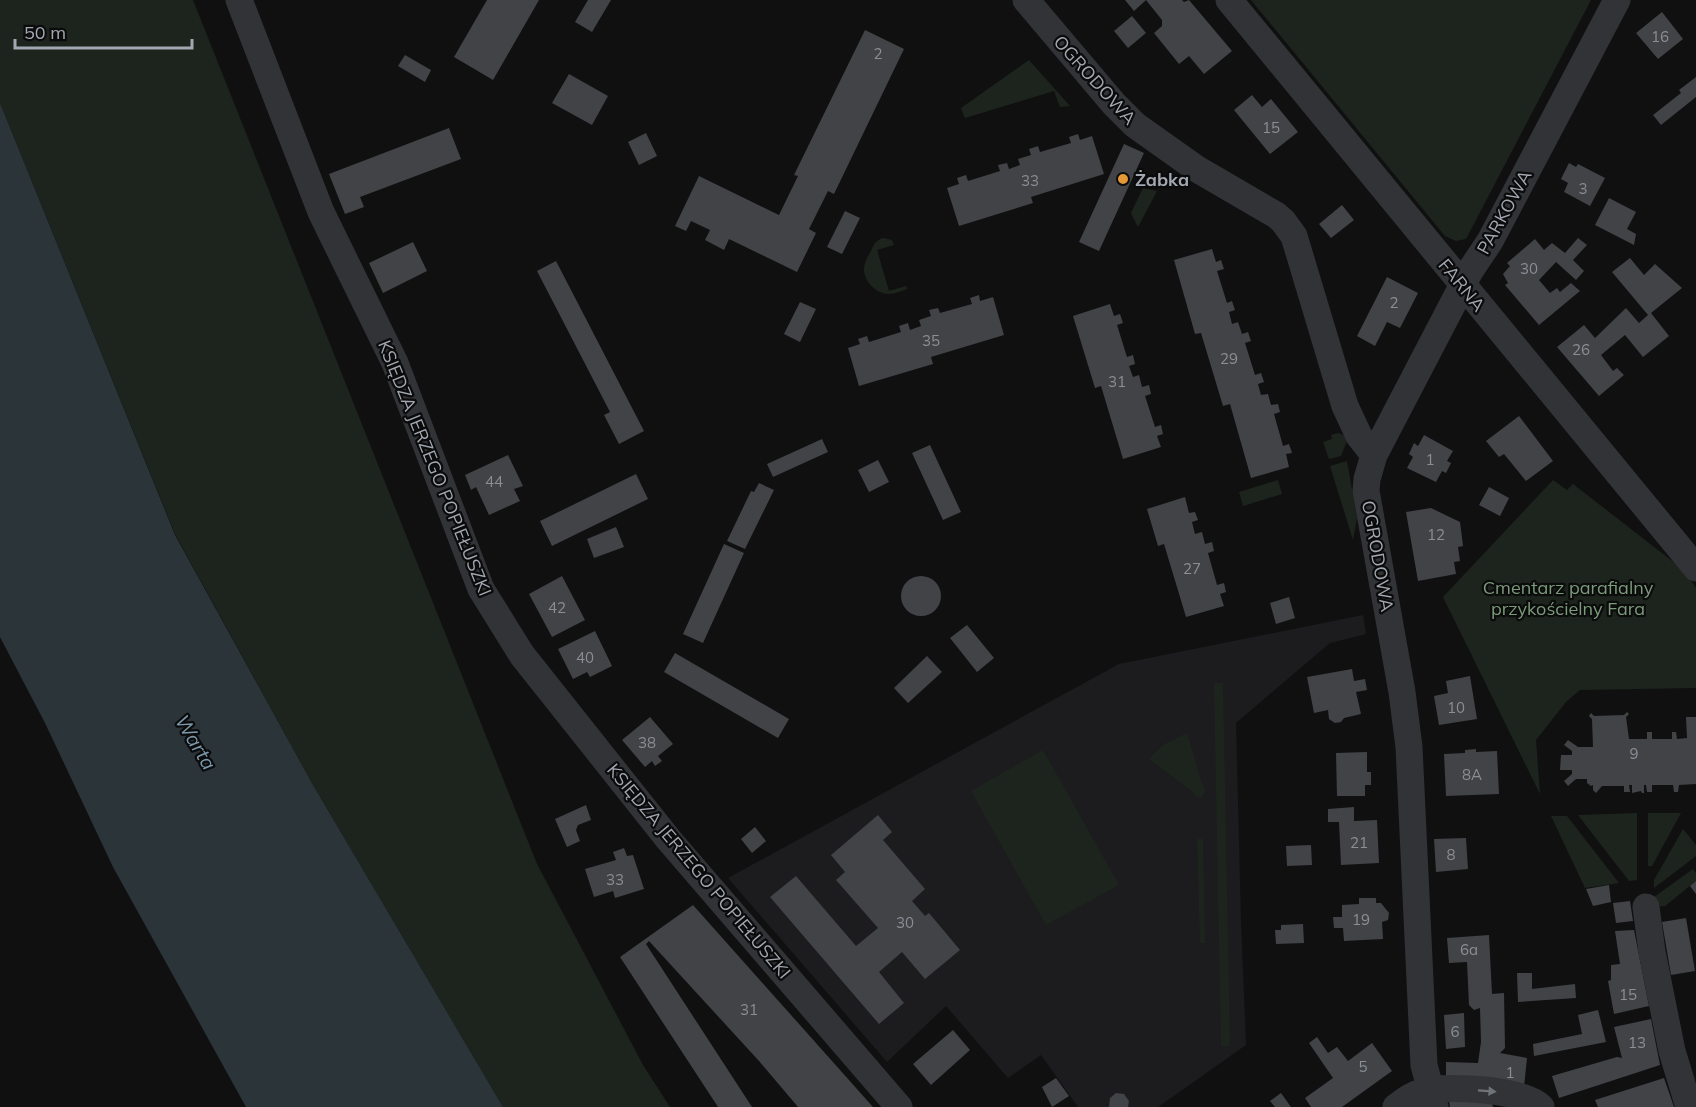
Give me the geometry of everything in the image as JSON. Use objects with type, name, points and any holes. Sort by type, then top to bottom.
[{"type":"street","name":"KSIĘDZA JERZEGO POPIEŁUSZKI","points":[[239,0],[321,212],[395,363],[481,590],[522,655],[669,840],[899,1107]]},
{"type":"street","name":"OGRODOWA","points":[[1026,0],[1114,104],[1135,124],[1197,169],[1276,215],[1289,228],[1297,246],[1345,406],[1359,436],[1374,455],[1366,491],[1402,692],[1409,747],[1424,1065],[1432,1099]]},
{"type":"street","name":"FARNA","points":[[1228,0],[1696,568]]},
{"type":"street","name":"PARKOWA","points":[[1374,455],[1462,286],[1490,241],[1617,0]]},
{"type":"street","points":[[1646,907],[1652,952],[1672,1051],[1689,1107]]},
{"type":"street","points":[[1396,1107],[1416,1094],[1432,1099],[1479,1090],[1510,1093],[1531,1099],[1541,1107]]},
{"type":"shaded area","points":[[1363,615],[1366,634],[1330,643],[1236,723],[1246,1045],[1158,1107],[1078,1107],[1041,1055],[1008,1078],[946,1006],[887,1062],[728,878],[1119,664]]},
{"type":"green space","points":[[0,0],[193,0],[537,864],[643,1065],[670,1107],[503,1107],[313,785],[175,534],[0,103]]},
{"type":"green space","points":[[1251,0],[1591,0],[1466,239],[1456,241],[1445,236]]},
{"type":"green space","points":[[1029,60],[1070,106],[1060,107],[1054,91],[965,118],[961,108]]},
{"type":"green space","points":[[1143,188],[1157,191],[1138,227],[1131,213]]},
{"type":"green space","points":[[883,238],[892,240],[894,245],[877,250],[889,291],[906,286],[907,289],[893,294],[879,292],[872,286],[866,278],[864,269],[866,259],[876,243]]},
{"type":"green space","points":[[1338,433],[1344,435],[1347,441],[1341,456],[1329,459],[1323,442],[1332,439],[1331,435]]},
{"type":"green space","points":[[1347,461],[1357,518],[1353,540],[1330,466]]},
{"type":"green space","points":[[1278,480],[1282,494],[1243,506],[1239,492]]},
{"type":"green space","name":"Cmentarz parafialny przykościelny Fara","points":[[1553,480],[1567,490],[1573,484],[1685,571],[1696,588],[1696,688],[1580,690],[1566,702],[1536,740],[1540,794],[1443,597]]},
{"type":"green space","points":[[1214,683],[1223,683],[1230,1046],[1221,1046]]},
{"type":"green space","points":[[1187,733],[1205,790],[1204,795],[1200,798],[1149,759],[1163,745]]},
{"type":"green space","points":[[1043,750],[1119,885],[1046,925],[971,791]]},
{"type":"green space","points":[[1637,813],[1637,880],[1629,881],[1578,815]]},
{"type":"green space","points":[[1648,813],[1681,813],[1652,866],[1648,866]]},
{"type":"green space","points":[[1551,816],[1567,816],[1619,883],[1585,888]]},
{"type":"green space","points":[[1683,829],[1696,845],[1696,856],[1654,888],[1654,880]]},
{"type":"green space","points":[[1197,839],[1203,839],[1205,943],[1200,943]]},
{"type":"green space","points":[[1693,869],[1696,873],[1696,881],[1665,906],[1655,907],[1654,897]]},
{"type":"water","name":"Warta","points":[[0,103],[175,535],[313,785],[503,1107],[246,1107],[113,867],[45,723],[0,637]]},
{"type":"building","points":[[487,0],[539,0],[493,80],[454,57]]},
{"type":"building","points":[[588,0],[611,0],[592,32],[575,22]]},
{"type":"building","points":[[1125,0],[1146,0],[1134,11]]},
{"type":"building","points":[[1146,0],[1182,0],[1184,2],[1189,0],[1232,51],[1204,74],[1189,56],[1179,64],[1154,33],[1162,26],[1162,20]]},
{"type":"building","points":[[1662,12],[1683,39],[1658,59],[1636,33]]},
{"type":"building","points":[[1132,16],[1146,33],[1128,48],[1114,31]]},
{"type":"building","points":[[865,30],[904,49],[834,194],[828,191],[809,229],[816,233],[797,272],[729,239],[724,250],[705,240],[710,230],[691,221],[686,231],[675,226],[699,176],[779,215],[798,176],[794,175]]},
{"type":"building","points":[[405,55],[431,70],[425,82],[398,66]]},
{"type":"building","points":[[569,74],[608,96],[592,125],[552,103]]},
{"type":"building","points":[[1696,77],[1696,97],[1661,125],[1653,115],[1681,93],[1679,90]]},
{"type":"building","points":[[1252,95],[1262,107],[1271,99],[1298,132],[1270,154],[1234,110]]},
{"type":"building","points":[[449,128],[461,159],[360,197],[364,207],[345,214],[329,174]]},
{"type":"building","points":[[646,133],[657,156],[639,165],[628,142]]},
{"type":"building","points":[[1078,134],[1080,140],[1092,136],[1104,174],[1031,197],[1033,203],[959,226],[947,188],[959,184],[957,178],[966,175],[968,181],[1000,171],[998,165],[1007,163],[1009,169],[1020,165],[1018,159],[1031,155],[1029,149],[1038,146],[1040,152],[1071,143],[1069,137]]},
{"type":"building","points":[[1124,144],[1144,153],[1099,251],[1079,242]]},
{"type":"building","points":[[1569,163],[1576,167],[1578,164],[1605,178],[1590,206],[1564,192],[1568,183],[1561,179]]},
{"type":"building","points":[[1609,198],[1636,212],[1627,229],[1636,234],[1634,245],[1595,225]]},
{"type":"building","points":[[1342,205],[1354,220],[1331,238],[1319,224]]},
{"type":"building","points":[[845,211],[860,218],[842,254],[827,247]]},
{"type":"building","points":[[1578,238],[1587,245],[1573,260],[1584,271],[1576,280],[1556,262],[1539,280],[1550,293],[1557,288],[1560,292],[1571,283],[1580,291],[1539,325],[1505,285],[1508,283],[1503,274],[1510,266],[1507,263],[1535,239],[1544,250],[1552,243],[1565,253]]},
{"type":"building","points":[[413,242],[427,271],[383,293],[369,263]]},
{"type":"building","points":[[1212,249],[1216,262],[1221,260],[1224,269],[1217,271],[1227,303],[1232,301],[1235,310],[1229,312],[1232,324],[1238,322],[1242,334],[1248,332],[1251,341],[1245,343],[1255,375],[1261,373],[1264,382],[1258,384],[1261,395],[1268,394],[1271,405],[1278,404],[1280,412],[1274,414],[1283,446],[1289,444],[1292,453],[1286,454],[1289,467],[1251,478],[1230,404],[1223,406],[1201,333],[1195,334],[1174,260]]},
{"type":"building","points":[[1630,258],[1644,275],[1655,264],[1682,288],[1651,313],[1669,336],[1643,357],[1625,335],[1601,355],[1613,371],[1617,368],[1624,375],[1599,396],[1557,347],[1584,325],[1595,338],[1626,308],[1639,323],[1648,315],[1612,272]]},
{"type":"building","points":[[556,261],[644,431],[619,444],[604,415],[610,412],[537,271]]},
{"type":"building","points":[[1387,277],[1418,293],[1400,328],[1387,322],[1375,346],[1357,336]]},
{"type":"building","points":[[979,295],[980,301],[993,297],[1004,335],[931,357],[933,364],[859,386],[848,348],[860,344],[858,339],[867,336],[869,342],[901,332],[899,326],[908,323],[910,330],[921,326],[919,320],[931,316],[929,310],[938,308],[940,313],[972,304],[970,298]]},
{"type":"building","points":[[800,302],[816,309],[800,342],[784,334]]},
{"type":"building","points":[[1110,304],[1114,316],[1120,314],[1123,323],[1117,325],[1127,357],[1133,355],[1135,364],[1129,366],[1133,377],[1139,375],[1142,387],[1149,385],[1151,394],[1145,396],[1155,427],[1161,425],[1163,434],[1157,436],[1161,447],[1123,459],[1101,386],[1095,388],[1073,316]]},
{"type":"building","points":[[1519,416],[1553,461],[1526,481],[1504,454],[1499,457],[1486,441]]},
{"type":"building","points":[[1424,435],[1453,451],[1447,461],[1451,463],[1446,473],[1442,471],[1436,482],[1407,468],[1413,457],[1409,454],[1414,443],[1418,446]]},
{"type":"building","points":[[822,439],[828,452],[773,477],[767,464]]},
{"type":"building","points":[[930,445],[961,512],[943,520],[912,453]]},
{"type":"building","points":[[508,455],[523,486],[514,489],[520,501],[489,515],[476,487],[471,490],[465,475]]},
{"type":"building","points":[[878,460],[889,482],[869,492],[858,470]]},
{"type":"building","points":[[636,474],[648,499],[552,546],[540,521]]},
{"type":"building","points":[[759,483],[774,490],[745,549],[727,541],[751,491],[754,492]]},
{"type":"building","points":[[1489,487],[1509,498],[1500,516],[1479,505]]},
{"type":"building","points":[[1185,497],[1189,513],[1195,512],[1198,520],[1192,522],[1195,534],[1202,532],[1205,544],[1212,542],[1214,551],[1208,553],[1217,585],[1224,583],[1226,592],[1220,594],[1224,606],[1186,617],[1164,544],[1158,546],[1147,509]]},
{"type":"building","points":[[1431,508],[1460,522],[1463,546],[1458,547],[1460,561],[1454,562],[1456,574],[1418,581],[1406,512]]},
{"type":"building","points":[[616,527],[624,547],[594,558],[587,539]]},
{"type":"building","points":[[724,544],[744,553],[703,643],[683,634]]},
{"type":"building","points":[[562,576],[585,620],[552,637],[529,594]]},
{"type":"building","points":[[921,576],[929,577],[935,582],[940,588],[940,604],[935,610],[929,615],[921,616],[913,615],[907,610],[902,604],[901,596],[902,588],[907,582],[913,577]]},
{"type":"building","points":[[1289,597],[1295,618],[1276,624],[1270,603]]},
{"type":"building","points":[[967,625],[994,658],[977,672],[950,638]]},
{"type":"building","points":[[595,631],[612,666],[590,677],[587,672],[573,679],[558,649]]},
{"type":"building","points":[[675,653],[789,719],[778,738],[664,672]]},
{"type":"building","points":[[927,656],[942,672],[908,703],[894,688]]},
{"type":"building","points":[[1352,669],[1354,681],[1365,679],[1367,690],[1356,692],[1361,714],[1335,723],[1329,719],[1328,710],[1314,713],[1307,677]]},
{"type":"building","points":[[1470,676],[1477,719],[1439,725],[1434,696],[1448,693],[1446,681]]},
{"type":"building","points":[[1627,712],[1629,714],[1626,717],[1629,739],[1647,739],[1647,732],[1652,732],[1652,739],[1672,739],[1672,732],[1676,732],[1677,739],[1687,738],[1686,717],[1696,717],[1696,784],[1679,785],[1678,792],[1674,792],[1673,785],[1652,785],[1652,792],[1647,792],[1646,785],[1644,785],[1644,793],[1641,791],[1632,793],[1632,785],[1629,785],[1630,792],[1624,792],[1624,786],[1602,786],[1596,793],[1593,785],[1587,783],[1587,779],[1576,779],[1568,786],[1564,781],[1572,774],[1572,770],[1560,770],[1561,755],[1572,755],[1572,751],[1564,745],[1568,740],[1578,747],[1593,747],[1592,719],[1589,716],[1591,713],[1594,716],[1624,715]]},
{"type":"building","points":[[650,717],[673,744],[658,756],[662,761],[655,766],[652,761],[645,767],[622,740]]},
{"type":"building","points":[[1476,749],[1476,752],[1497,751],[1499,794],[1446,796],[1444,754],[1465,753],[1465,750]]},
{"type":"building","points":[[1367,752],[1367,772],[1371,772],[1371,785],[1365,785],[1365,796],[1337,796],[1336,753]]},
{"type":"building","points":[[586,805],[591,820],[578,825],[576,830],[580,841],[567,847],[555,819]]},
{"type":"building","points":[[1354,807],[1354,821],[1377,820],[1379,863],[1341,865],[1339,822],[1328,822],[1328,809]]},
{"type":"building","points":[[878,815],[892,832],[883,840],[925,889],[912,901],[925,916],[929,913],[960,950],[925,979],[902,952],[879,972],[904,1003],[879,1024],[770,897],[796,876],[856,946],[878,928],[836,880],[845,872],[831,855]]},
{"type":"building","points":[[755,827],[766,841],[752,853],[741,839]]},
{"type":"building","points":[[1466,838],[1468,869],[1436,872],[1434,839]]},
{"type":"building","points":[[1311,845],[1312,865],[1287,866],[1286,846]]},
{"type":"building","points":[[624,848],[627,856],[633,855],[644,889],[615,898],[613,891],[594,897],[585,869],[616,860],[613,852]]},
{"type":"building","points":[[1696,881],[1696,894],[1690,886]]},
{"type":"building","points":[[1609,885],[1611,902],[1593,906],[1586,889]]},
{"type":"building","points":[[1359,898],[1376,898],[1376,903],[1381,903],[1389,913],[1388,920],[1382,922],[1383,939],[1344,941],[1343,928],[1334,928],[1333,917],[1342,917],[1342,905],[1359,904]]},
{"type":"building","points":[[1630,901],[1633,921],[1616,923],[1613,903]]},
{"type":"building","points":[[693,905],[873,1107],[798,1107],[649,941],[646,944],[752,1107],[718,1107],[620,957]]},
{"type":"building","points":[[1686,918],[1695,971],[1671,975],[1662,922]]},
{"type":"building","points":[[1303,924],[1304,943],[1276,944],[1275,930],[1281,930],[1281,925]]},
{"type":"building","points":[[1634,930],[1649,1006],[1614,1014],[1608,981],[1611,980],[1611,965],[1620,964],[1615,931]]},
{"type":"building","points":[[1489,935],[1492,994],[1504,993],[1505,1048],[1500,1053],[1527,1058],[1524,1087],[1446,1079],[1446,1062],[1478,1063],[1481,1042],[1480,1008],[1474,1010],[1469,1005],[1467,962],[1449,963],[1447,938]]},
{"type":"building","points":[[1517,973],[1532,973],[1532,989],[1575,984],[1576,998],[1518,1002]]},
{"type":"building","points":[[1598,1010],[1606,1042],[1534,1056],[1533,1044],[1582,1034],[1578,1015]]},
{"type":"building","points":[[1464,1013],[1465,1047],[1446,1049],[1444,1015]]},
{"type":"building","points":[[1651,1019],[1660,1065],[1559,1098],[1552,1076],[1617,1057],[1622,1058],[1614,1027]]},
{"type":"building","points":[[953,1030],[970,1050],[931,1085],[913,1064]]},
{"type":"building","points":[[1317,1037],[1328,1053],[1337,1047],[1348,1061],[1372,1043],[1392,1071],[1342,1107],[1311,1107],[1305,1098],[1333,1078],[1309,1043]]},
{"type":"building","points":[[1056,1078],[1069,1096],[1052,1107],[1042,1087]]},
{"type":"building","points":[[1664,1078],[1674,1107],[1598,1107],[1595,1100]]},
{"type":"building","points":[[1116,1093],[1124,1094],[1129,1101],[1128,1107],[1109,1107],[1110,1098]]},
{"type":"building","points":[[1281,1093],[1291,1107],[1275,1107],[1270,1101]]},
{"type":"building","points":[[1449,1101],[1492,1103],[1493,1107],[1450,1107]]},
{"type":"place","name":"Żabka","points":[[1123,179]]}]
